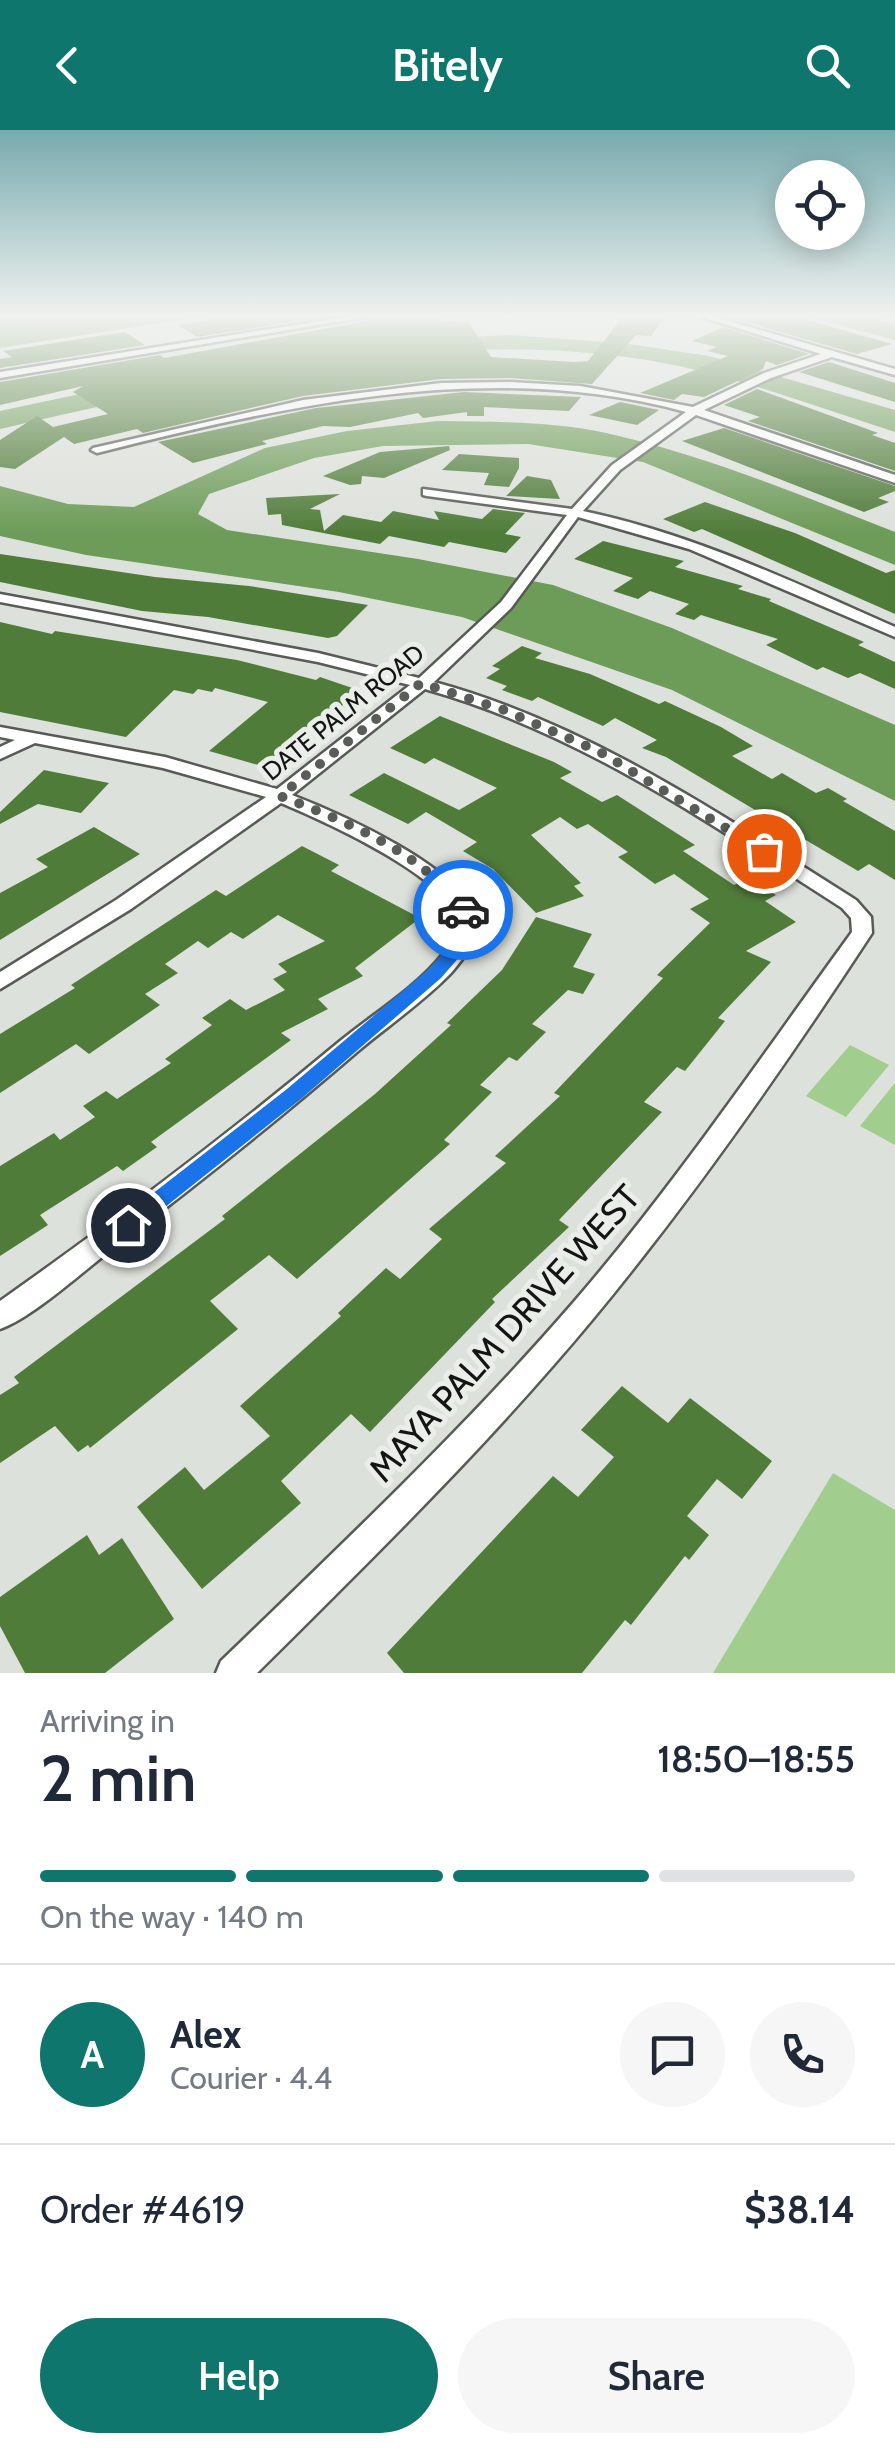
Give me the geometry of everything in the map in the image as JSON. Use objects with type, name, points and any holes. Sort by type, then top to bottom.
[{"type":"street","points":[[97,450],[233,416],[385,389]]},
{"type":"street","points":[[573,389],[696,411],[895,479]]},
{"type":"street","name":"DATE PALM ROAD","points":[[0,982],[280,796],[474,638],[510,603],[576,513],[620,466],[696,411],[741,389]]},
{"type":"street","points":[[427,492],[576,513],[691,545],[895,633]]},
{"type":"street","points":[[0,598],[288,649],[421,683]]},
{"type":"street","name":"MAYA PALM DRIVE WEST","points":[[233,1673],[427,1482],[581,1314],[679,1191],[862,933],[861,917],[849,904],[600,752],[504,710],[421,683]]},
{"type":"street","points":[[0,732],[181,764],[280,796],[362,832],[436,880],[464,910],[465,928],[459,947],[435,974],[264,1118],[160,1202],[0,1318]]},
{"type":"street","points":[[0,754],[33,737]]},
{"type":"shaded area","points":[[109,389],[179,389],[0,429],[0,411]]},
{"type":"shaded area","points":[[762,389],[823,389],[895,410],[895,432]]},
{"type":"shaded area","points":[[438,421],[564,426],[680,453],[895,532],[895,565],[643,462],[528,444],[383,446],[314,458],[209,494],[198,514],[227,530],[418,559],[553,585],[672,628],[895,725],[895,801],[672,690],[462,617],[339,592],[86,555],[0,536],[0,486],[68,504],[134,507],[265,448],[347,431]]},
{"type":"shaded area","points":[[850,1045],[889,1065],[846,1117],[806,1096]]},
{"type":"shaded area","points":[[895,1083],[895,1145],[860,1126]]},
{"type":"shaded area","points":[[833,1473],[895,1510],[895,1673],[713,1673]]},
{"type":"building","points":[[0,389],[70,389],[0,405]]},
{"type":"building","points":[[360,389],[303,396],[143,433],[137,429],[74,444],[64,437],[15,469],[0,467],[0,440],[37,416],[53,427],[108,414],[73,392]]},
{"type":"building","points":[[649,389],[721,389],[704,397],[682,394],[674,400],[640,393]]},
{"type":"building","points":[[757,389],[878,433],[872,435],[895,443],[895,471],[748,421],[760,417],[724,405]]},
{"type":"building","points":[[853,389],[895,389],[895,402]]},
{"type":"building","points":[[464,392],[581,397],[569,411],[484,407],[484,416],[467,416],[467,412],[423,418],[418,413],[350,427],[323,426],[193,463],[158,442],[316,408]]},
{"type":"building","points":[[620,402],[659,410],[637,425],[589,415]]},
{"type":"building","points":[[724,428],[895,486],[895,491],[878,498],[889,502],[864,512],[682,441]]},
{"type":"building","points":[[449,446],[450,450],[384,478],[362,476],[361,484],[350,485],[323,476],[380,452]]},
{"type":"building","points":[[459,454],[519,458],[519,468],[509,487],[484,485],[489,473],[442,470]]},
{"type":"building","points":[[527,476],[551,480],[560,499],[506,496]]},
{"type":"building","points":[[340,494],[310,509],[320,510],[324,531],[343,515],[381,522],[393,511],[439,520],[434,511],[482,519],[493,509],[525,513],[505,534],[521,537],[506,553],[389,536],[380,544],[282,525],[281,514],[268,515],[266,498]]},
{"type":"building","points":[[705,502],[795,533],[886,573],[895,570],[895,614],[702,529],[694,532],[663,519]]},
{"type":"building","points":[[603,541],[684,561],[675,567],[743,586],[738,589],[771,599],[864,642],[858,645],[895,662],[895,689],[860,673],[848,678],[823,667],[817,670],[766,645],[778,639],[701,615],[694,620],[675,614],[689,604],[650,591],[638,599],[613,591],[633,578],[574,559]]},
{"type":"building","points":[[0,554],[368,605],[337,636],[328,638],[208,617],[142,611],[0,582]]},
{"type":"building","points":[[0,622],[52,634],[55,631],[237,660],[316,680],[320,677],[364,692],[313,724],[265,767],[209,751],[268,702],[215,688],[212,692],[198,689],[193,694],[174,690],[126,737],[0,712]]},
{"type":"building","points":[[522,646],[542,653],[535,658],[590,674],[659,704],[665,701],[721,727],[753,746],[732,756],[772,779],[782,773],[816,793],[828,788],[847,799],[843,801],[895,831],[895,880],[869,864],[858,871],[666,757],[642,748],[657,740],[615,718],[603,726],[538,697],[532,701],[502,690],[507,686],[486,678],[500,669],[492,666]]},
{"type":"building","points":[[440,716],[554,762],[572,772],[560,778],[602,802],[617,795],[695,845],[683,851],[734,885],[748,878],[776,895],[765,901],[796,922],[746,951],[771,962],[718,1018],[725,1021],[685,1071],[677,1067],[644,1102],[662,1112],[559,1220],[569,1227],[492,1299],[495,1302],[370,1432],[351,1414],[281,1481],[301,1503],[202,1589],[137,1507],[185,1467],[204,1490],[270,1436],[240,1406],[341,1316],[338,1313],[386,1268],[400,1279],[442,1239],[429,1229],[506,1163],[495,1156],[560,1096],[554,1093],[663,978],[657,975],[710,923],[690,909],[709,899],[674,874],[655,884],[618,857],[628,852],[588,824],[577,829],[560,817],[531,835],[581,883],[574,886],[584,896],[536,913],[493,869],[463,851],[477,842],[426,812],[408,824],[349,795],[384,773],[459,810],[497,788],[434,758],[425,764],[390,748]]},
{"type":"building","points":[[44,770],[109,783],[81,813],[38,804],[0,824],[0,812]]},
{"type":"building","points":[[94,827],[140,854],[0,940],[0,893],[48,867],[36,859]]},
{"type":"building","points":[[302,846],[339,865],[331,871],[420,918],[355,968],[363,976],[318,999],[328,1009],[281,1033],[291,1040],[151,1142],[157,1147],[123,1171],[117,1166],[40,1215],[48,1225],[0,1256],[0,1166],[54,1133],[60,1140],[95,1117],[83,1106],[106,1091],[117,1099],[171,1063],[165,1059],[212,1025],[202,1018],[230,999],[246,1010],[285,990],[273,979],[287,972],[278,964],[325,941],[278,915],[243,939],[231,932],[208,948],[198,941],[165,964],[178,973],[145,994],[160,1005],[89,1054],[76,1044],[0,1093],[0,1034],[75,988],[71,985],[216,890],[226,896]]},
{"type":"building","points":[[536,917],[592,934],[573,967],[595,974],[583,994],[568,990],[532,1024],[546,1032],[517,1061],[509,1057],[480,1085],[492,1092],[444,1140],[450,1144],[297,1279],[269,1255],[210,1301],[238,1329],[90,1448],[88,1445],[78,1452],[55,1426],[0,1463],[0,1395],[19,1383],[14,1377],[225,1219],[222,1216],[375,1094],[451,1025],[447,1023],[502,970]]},
{"type":"building","points":[[622,1386],[668,1423],[690,1398],[772,1461],[742,1499],[717,1479],[687,1516],[709,1535],[689,1560],[685,1556],[631,1625],[625,1620],[582,1673],[404,1673],[387,1653],[553,1476],[578,1497],[614,1457],[581,1430]]},
{"type":"building","points":[[87,1535],[99,1555],[122,1538],[174,1619],[105,1673],[25,1673],[0,1626],[0,1597]]},
{"type":"way so far","points":[[463,910],[436,880],[378,841],[331,816],[280,796],[421,683],[504,710],[600,752],[764,851]]},
{"type":"route","points":[[128,1225],[294,1094],[435,974],[459,947],[465,928],[463,910]]}]
